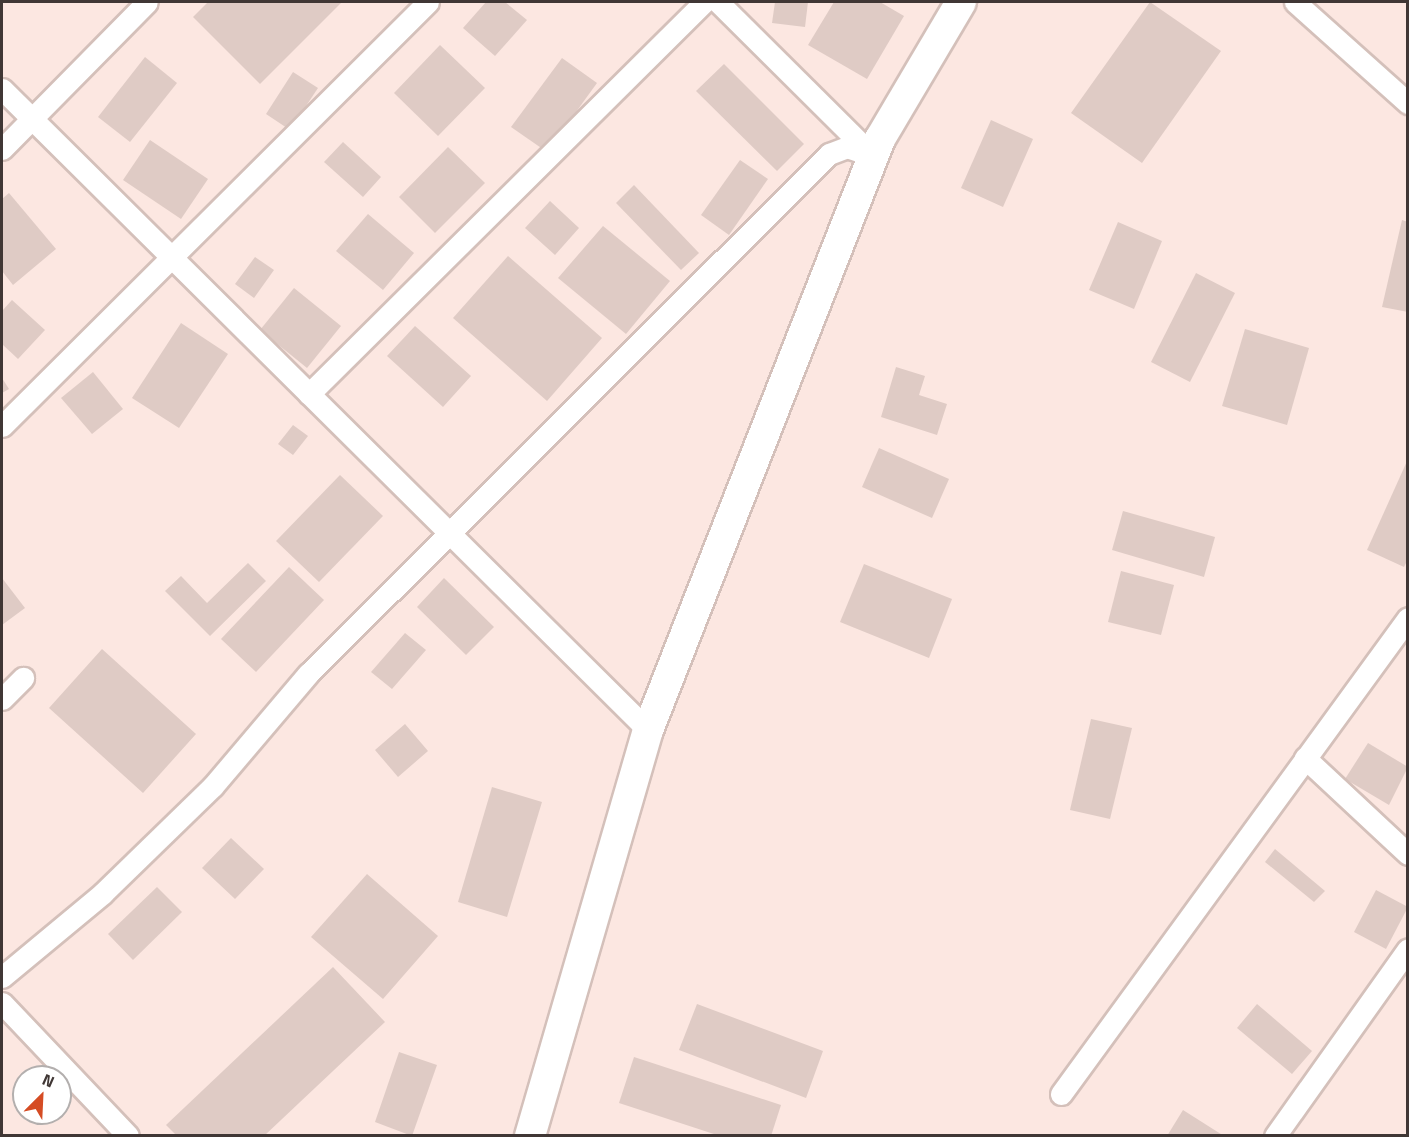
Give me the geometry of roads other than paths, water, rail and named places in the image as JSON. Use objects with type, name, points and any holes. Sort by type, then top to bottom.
[{"type":"main road","points":[[530,1136],[648,730],[873,156],[961,2]]},
{"type":"street","points":[[2,149],[147,2]]},
{"type":"street","points":[[2,426],[428,2]]},
{"type":"street","points":[[309,394],[704,2]]},
{"type":"street","points":[[718,2],[873,156]]},
{"type":"street","points":[[1295,2],[1407,103]]},
{"type":"street","points":[[2,89],[648,730]]},
{"type":"street","points":[[2,977],[87,908],[171,827],[308,674],[451,535],[829,154],[847,147],[873,156]]},
{"type":"street","points":[[1060,1094],[1407,618]]},
{"type":"street","points":[[2,699],[23,678]]},
{"type":"street","points":[[1305,758],[1407,854]]},
{"type":"street","points":[[1275,1136],[1407,949]]},
{"type":"street","points":[[2,1003],[128,1136]]}]
